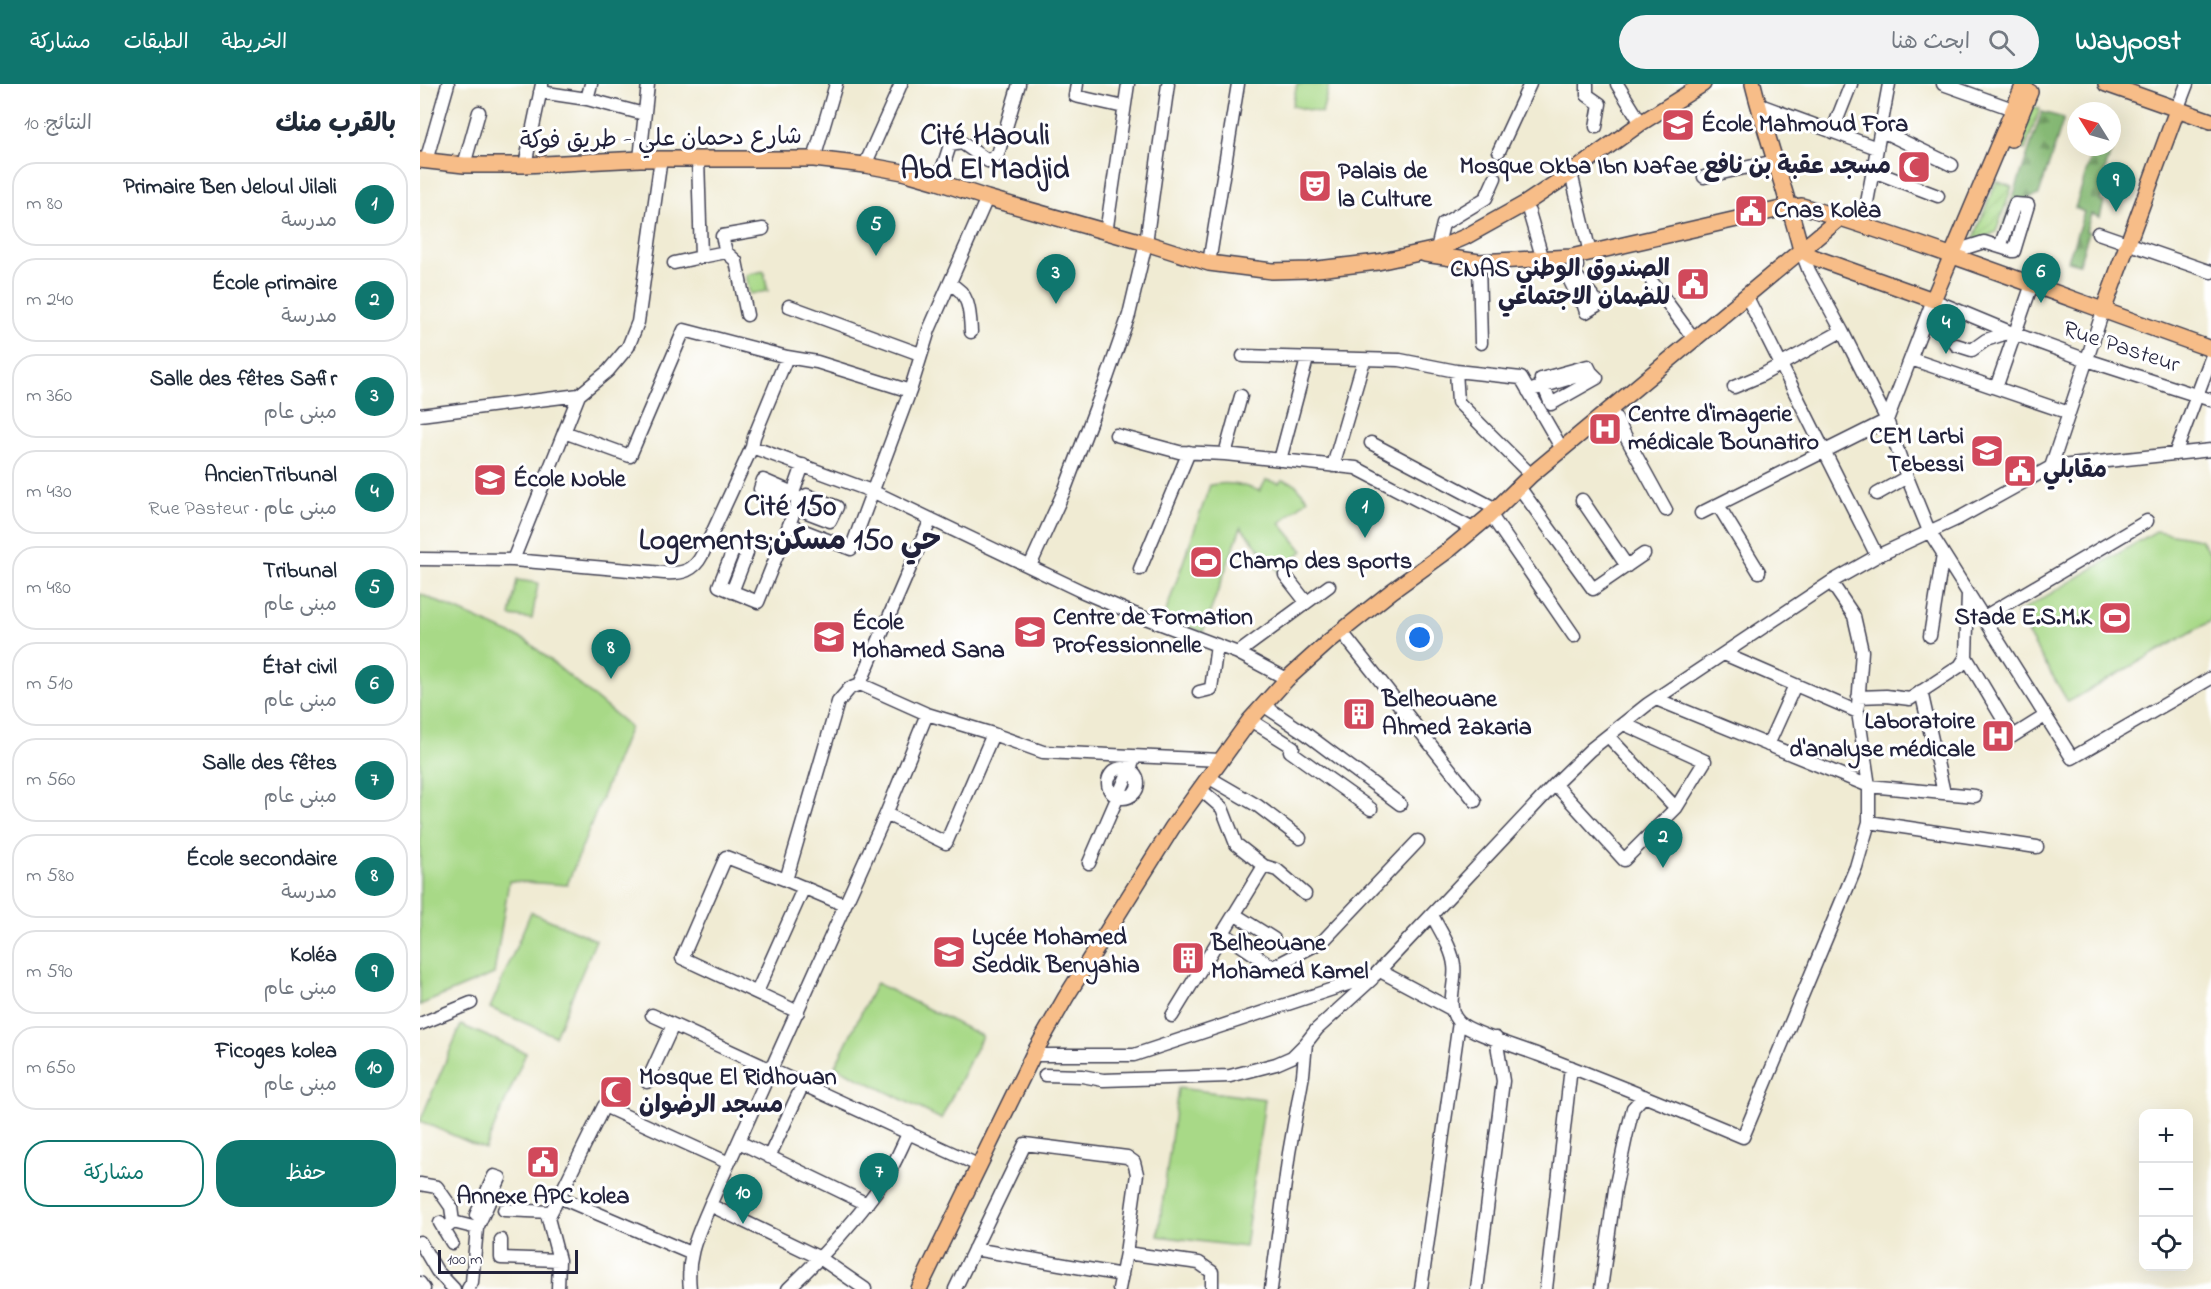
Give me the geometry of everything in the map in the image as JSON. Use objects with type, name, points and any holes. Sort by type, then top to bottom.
[{"type":"main road","name":"شارع دحمان علي - طريق فوكة","points":[[423,160],[464,165],[525,165],[661,158],[814,159],[865,165],[903,172],[1209,263],[1272,271],[1309,270],[1356,265],[1419,253],[1437,249],[1465,237],[1505,215],[1571,173],[1641,123],[1703,84]]},
{"type":"main road","points":[[1753,84],[1801,250],[1813,257],[1933,300],[1959,254],[2017,111],[2024,84]]},
{"type":"main road","points":[[2017,111],[2033,84]]},
{"type":"main road","points":[[2106,84],[2211,121]]},
{"type":"main road","points":[[2103,311],[2177,110]]},
{"type":"main road","points":[[1419,253],[1479,262],[1574,257],[1802,206],[1959,254],[2103,311],[2211,348]]},
{"type":"main road","points":[[919,1289],[1034,1055],[1095,949],[1204,783],[1250,720],[1287,679],[1341,631],[1450,549],[1531,475],[1840,218]]},
{"type":"street","points":[[423,160],[448,84]]},
{"type":"street","points":[[587,99],[591,84]]},
{"type":"street","points":[[640,159],[648,84]]},
{"type":"street","points":[[814,159],[836,84]]},
{"type":"street","points":[[865,165],[901,84]]},
{"type":"street","points":[[938,182],[950,145],[962,143],[988,160],[998,154],[1019,84]]},
{"type":"street","points":[[1077,84],[1075,96],[1124,107]]},
{"type":"street","points":[[1106,233],[1128,84]]},
{"type":"street","points":[[1030,566],[1065,489],[1129,315],[1146,243],[1168,84]]},
{"type":"street","points":[[1209,263],[1238,84]]},
{"type":"street","points":[[1499,151],[1530,84]]},
{"type":"street","points":[[1617,84],[1641,123]]},
{"type":"street","points":[[1832,132],[1851,84]]},
{"type":"street","points":[[1863,224],[1889,84]]},
{"type":"street","points":[[1943,84],[2017,111]]},
{"type":"street","points":[[2177,110],[2187,84]]},
{"type":"street","points":[[525,165],[541,88],[644,114]]},
{"type":"street","points":[[1583,90],[1600,104],[1596,127]]},
{"type":"street","points":[[1760,105],[1877,148]]},
{"type":"street","points":[[464,165],[478,112]]},
{"type":"street","points":[[1881,130],[1952,165]]},
{"type":"street","points":[[513,560],[579,395],[608,371],[627,348],[638,322],[661,158]]},
{"type":"street","points":[[698,158],[701,257]]},
{"type":"street","points":[[1704,177],[1775,161]]},
{"type":"street","points":[[1873,171],[1938,195]]},
{"type":"street","points":[[1571,173],[1590,254]]},
{"type":"street","points":[[1437,249],[1443,224],[1486,198],[1496,178]]},
{"type":"street","points":[[789,525],[851,549],[910,391],[920,354],[987,198]]},
{"type":"street","points":[[1529,212],[1543,260]]},
{"type":"street","points":[[747,315],[736,261],[726,252],[722,236],[763,229]]},
{"type":"street","points":[[2098,233],[2211,272]]},
{"type":"street","points":[[1959,254],[1984,242],[2000,247]]},
{"type":"street","points":[[1801,250],[1809,271],[1887,420],[1906,477],[1929,531],[2072,758],[2211,678]]},
{"type":"street","points":[[674,263],[726,252]]},
{"type":"street","points":[[1574,257],[1577,266],[1574,273]]},
{"type":"street","points":[[1479,262],[1481,343]]},
{"type":"street","points":[[1652,282],[1694,339]]},
{"type":"street","points":[[950,284],[958,288],[968,301],[971,332]]},
{"type":"street","points":[[1996,388],[2013,333],[2032,284]]},
{"type":"street","points":[[1747,297],[1877,556]]},
{"type":"street","points":[[1701,513],[1887,420],[1933,300]]},
{"type":"street","name":"Rue Pasteur","points":[[1933,300],[2087,360],[2211,400]]},
{"type":"street","points":[[789,306],[920,354]]},
{"type":"street","points":[[2051,467],[2103,311]]},
{"type":"street","points":[[564,432],[630,456],[684,330],[787,357],[817,362],[910,391]]},
{"type":"street","points":[[1734,387],[1842,331]]},
{"type":"street","points":[[1956,345],[1972,350],[1986,339],[2013,333]]},
{"type":"street","points":[[1243,356],[1400,360],[1456,371],[1521,378],[1584,359]]},
{"type":"street","points":[[420,559],[513,560],[664,573],[685,572],[697,565],[752,447],[787,357]]},
{"type":"street","points":[[1280,460],[1307,358]]},
{"type":"street","points":[[2175,454],[2211,358]]},
{"type":"street","points":[[1911,359],[2069,413]]},
{"type":"street","points":[[1333,466],[1364,360]]},
{"type":"street","points":[[1456,371],[1458,402],[1531,475]]},
{"type":"street","points":[[1528,391],[1544,386],[1591,372],[1597,378],[1551,404],[1544,386]]},
{"type":"street","points":[[1521,378],[1562,449]]},
{"type":"street","points":[[420,415],[579,395]]},
{"type":"street","points":[[1225,454],[1241,396]]},
{"type":"street","points":[[1610,408],[1666,510]]},
{"type":"street","points":[[1116,435],[1179,452],[1225,454],[1356,468],[1473,529]]},
{"type":"street","points":[[1371,442],[1493,512],[1574,636]]},
{"type":"street","points":[[752,447],[874,492],[1132,613],[1238,653],[1287,679]]},
{"type":"street","points":[[1045,1076],[1082,1076],[1103,1080],[1230,1076],[1276,1064],[1292,1057],[1317,1029],[1378,973],[1555,784],[1608,736],[1656,699],[1831,582],[1877,556],[1959,518],[2051,467],[2211,450]]},
{"type":"street","points":[[1140,569],[1189,452]]},
{"type":"street","points":[[732,591],[758,602],[789,525],[803,465]]},
{"type":"street","points":[[1877,494],[1906,477]]},
{"type":"street","points":[[1519,487],[1593,589],[1644,554]]},
{"type":"street","points":[[1582,501],[1627,566]]},
{"type":"street","points":[[1718,505],[1759,572]]},
{"type":"street","points":[[786,880],[838,702],[850,688],[860,684],[931,519]]},
{"type":"street","points":[[1984,617],[2146,521]]},
{"type":"street","points":[[1929,636],[1943,554]]},
{"type":"street","points":[[1286,575],[1306,602]]},
{"type":"street","points":[[1034,1055],[1134,1055],[1378,973],[1451,1009],[1459,1022],[1474,1030],[1743,1137],[1856,867],[1869,822],[1869,786],[1858,712],[1862,651],[1854,616],[1831,582]]},
{"type":"street","points":[[1238,653],[1329,586]]},
{"type":"street","points":[[1858,697],[1886,696],[1910,699],[1960,666],[1965,657],[1968,593]]},
{"type":"street","points":[[1341,631],[1475,801]]},
{"type":"street","points":[[1198,692],[1211,688],[1217,645]]},
{"type":"street","points":[[1724,654],[1858,712]]},
{"type":"street","points":[[1965,657],[2013,736],[2045,716]]},
{"type":"street","points":[[860,684],[927,714],[1051,753],[1221,760]]},
{"type":"street","points":[[1768,745],[1795,685]]},
{"type":"street","points":[[1922,692],[1944,793]]},
{"type":"street","points":[[1656,699],[1869,786],[1975,796]]},
{"type":"street","points":[[1263,705],[1305,733],[1400,804]]},
{"type":"street","points":[[690,1289],[688,1270],[690,1253],[886,814],[927,714]]},
{"type":"street","points":[[1250,720],[1293,747],[1290,751],[1371,809]]},
{"type":"street","points":[[1555,784],[1624,860],[1676,808],[1705,761],[1624,724]]},
{"type":"street","points":[[886,814],[946,843],[993,734]]},
{"type":"street","points":[[1608,736],[1676,808]]},
{"type":"street","points":[[1089,863],[1135,757]]},
{"type":"street","points":[[1204,783],[1258,806],[1300,838]]},
{"type":"street","points":[[1204,783],[1222,808],[1236,844],[1264,867],[1277,870],[1305,894]]},
{"type":"street","points":[[1869,822],[2037,847]]},
{"type":"street","points":[[1223,933],[1273,967],[1323,941],[1418,841]]},
{"type":"street","points":[[798,1012],[682,958],[726,857],[845,905]]},
{"type":"street","points":[[1172,1016],[1264,867]]},
{"type":"street","points":[[757,992],[804,887]]},
{"type":"street","points":[[1234,914],[1274,939]]},
{"type":"street","points":[[1432,915],[1455,965],[1451,1009]]},
{"type":"street","points":[[420,1024],[471,1003]]},
{"type":"street","points":[[652,1015],[980,1166]]},
{"type":"street","points":[[1421,1289],[1459,1022]]},
{"type":"street","points":[[647,1082],[673,1025]]},
{"type":"street","points":[[1477,1289],[1503,1081],[1496,1038]]},
{"type":"street","points":[[1271,1289],[1306,1043]]},
{"type":"street","points":[[1546,1289],[1571,1067]]},
{"type":"street","points":[[769,1157],[803,1084]]},
{"type":"street","points":[[1601,1289],[1615,1189],[1626,1137],[1633,1108],[1644,1096]]},
{"type":"street","points":[[558,1289],[559,1260],[548,1218],[604,1106],[729,1163]]},
{"type":"street","points":[[788,1289],[820,1258],[867,1204],[890,1171],[909,1132]]},
{"type":"street","points":[[739,1142],[867,1204]]},
{"type":"street","points":[[955,1289],[1025,1144],[1126,1157],[1134,1162],[1137,1174],[1119,1289]]},
{"type":"street","points":[[422,1189],[437,1187],[451,1207],[446,1225],[452,1243]]},
{"type":"street","points":[[559,1197],[690,1253]]},
{"type":"street","points":[[710,1205],[820,1258],[865,1289]]},
{"type":"street","points":[[504,1210],[551,1212]]},
{"type":"street","points":[[446,1225],[479,1223],[472,1282],[468,1289]]},
{"type":"street","points":[[501,1240],[501,1258],[559,1260]]},
{"type":"street","points":[[420,1242],[437,1271],[453,1289]]},
{"type":"street","points":[[974,1249],[1122,1275]]},
{"type":"street","points":[[1126,1253],[1199,1263],[1212,1272],[1212,1289]]},
{"type":"street","points":[[420,1283],[424,1289]]},
{"type":"green space","points":[[1297,84],[1329,84],[1322,113],[1292,106]]},
{"type":"green space","points":[[2029,106],[2040,109],[2025,150],[2013,146]]},
{"type":"green space","points":[[2042,112],[2064,118],[2039,195],[2029,198],[2014,246],[1997,244]]},
{"type":"green space","points":[[2091,156],[2109,156],[2100,186],[2105,188],[2100,201],[2104,202],[2100,217],[2091,214],[2086,231],[2089,232],[2079,264],[2068,261],[2084,212],[2075,208]]},
{"type":"green space","points":[[1996,181],[2012,187],[1996,232],[1972,243]]},
{"type":"green space","points":[[764,271],[768,291],[750,294],[746,275]]},
{"type":"green space","name":"Champ des sports","points":[[1266,480],[1294,483],[1308,499],[1280,523],[1303,551],[1279,572],[1241,527],[1203,632],[1164,617],[1210,485],[1235,484],[1260,491]]},
{"type":"green space","name":"Stade E.S.M.K","points":[[2156,531],[2200,539],[2211,554],[2211,621],[2068,702],[2016,614]]},
{"type":"green space","points":[[517,580],[538,583],[532,619],[510,616]]},
{"type":"green space","points":[[420,594],[527,641],[630,727],[567,885],[509,881],[494,974],[420,1005]]},
{"type":"green space","points":[[531,912],[596,940],[555,1036],[490,1008]]},
{"type":"green space","points":[[876,983],[982,1036],[941,1119],[835,1066]]},
{"type":"green space","points":[[461,1025],[526,1053],[485,1149],[420,1121]]},
{"type":"green space","points":[[1178,1088],[1265,1099],[1245,1247],[1158,1236]]},
{"type":"place","name":"École Mahmoud Fora","points":[[1678,125]]},
{"type":"place","name":"Mosque Okba Ibn Nafae مسجد عقبة بن نافع","points":[[1914,167]]},
{"type":"place","name":"Palais de la Culture","points":[[1315,186]]},
{"type":"place","name":"Cnas Kolèa","points":[[1751,211]]},
{"type":"place","name":"Koléa","points":[[2116,212]]},
{"type":"place","name":"Tribunal","points":[[876,256]]},
{"type":"place","name":"CNAS الصندوق الوطني للضمان الاجتماعي","points":[[1693,284]]},
{"type":"place","name":"État civil","points":[[2041,303]]},
{"type":"place","name":"Salle des fêtes Safir","points":[[1056,304]]},
{"type":"place","name":"AncienTribunal","points":[[1946,354]]},
{"type":"place","name":"Centre d'imagerie médicale Bounatiro","points":[[1605,429]]},
{"type":"place","name":"CEM Larbi Tebessi","points":[[1987,451]]},
{"type":"place","name":"مقابلي","points":[[2020,471]]},
{"type":"place","name":"École Noble","points":[[490,480]]},
{"type":"place","name":"Primaire Ben Jeloul Jilali","points":[[1365,538]]},
{"type":"place","name":"Champ des sports","points":[[1206,562]]},
{"type":"place","name":"Stade E.S.M.K","points":[[2115,618]]},
{"type":"place","name":"Centre de Formation Professionnelle","points":[[1030,632]]},
{"type":"place","name":"École Mohamed Sana","points":[[829,637]]},
{"type":"place","name":"École secondaire","points":[[611,679]]},
{"type":"place","name":"Belheouane Ahmed Zakaria","points":[[1359,714]]},
{"type":"place","name":"Laboratoire d'analyse médicale","points":[[1998,736]]},
{"type":"place","name":"École primaire","points":[[1663,868]]},
{"type":"place","name":"Lycée Mohamed Seddik Benyahia","points":[[949,952]]},
{"type":"place","name":"Belheouane Mohamed Kamel","points":[[1188,958]]},
{"type":"place","name":"Mosque El Ridhouan مسجد الرضوان","points":[[616,1092]]},
{"type":"place","name":"Annexe APC kolea","points":[[543,1162]]},
{"type":"place","name":"Salle des fêtes","points":[[879,1203]]},
{"type":"place","name":"Ficoges kolea","points":[[743,1224]]},
{"type":"district","name":"Cité Haouli Abd El Madjid","points":[[985,154]]},
{"type":"district","name":"Cité 150 Logements;حي 150 مسكن","points":[[790,525]]}]
